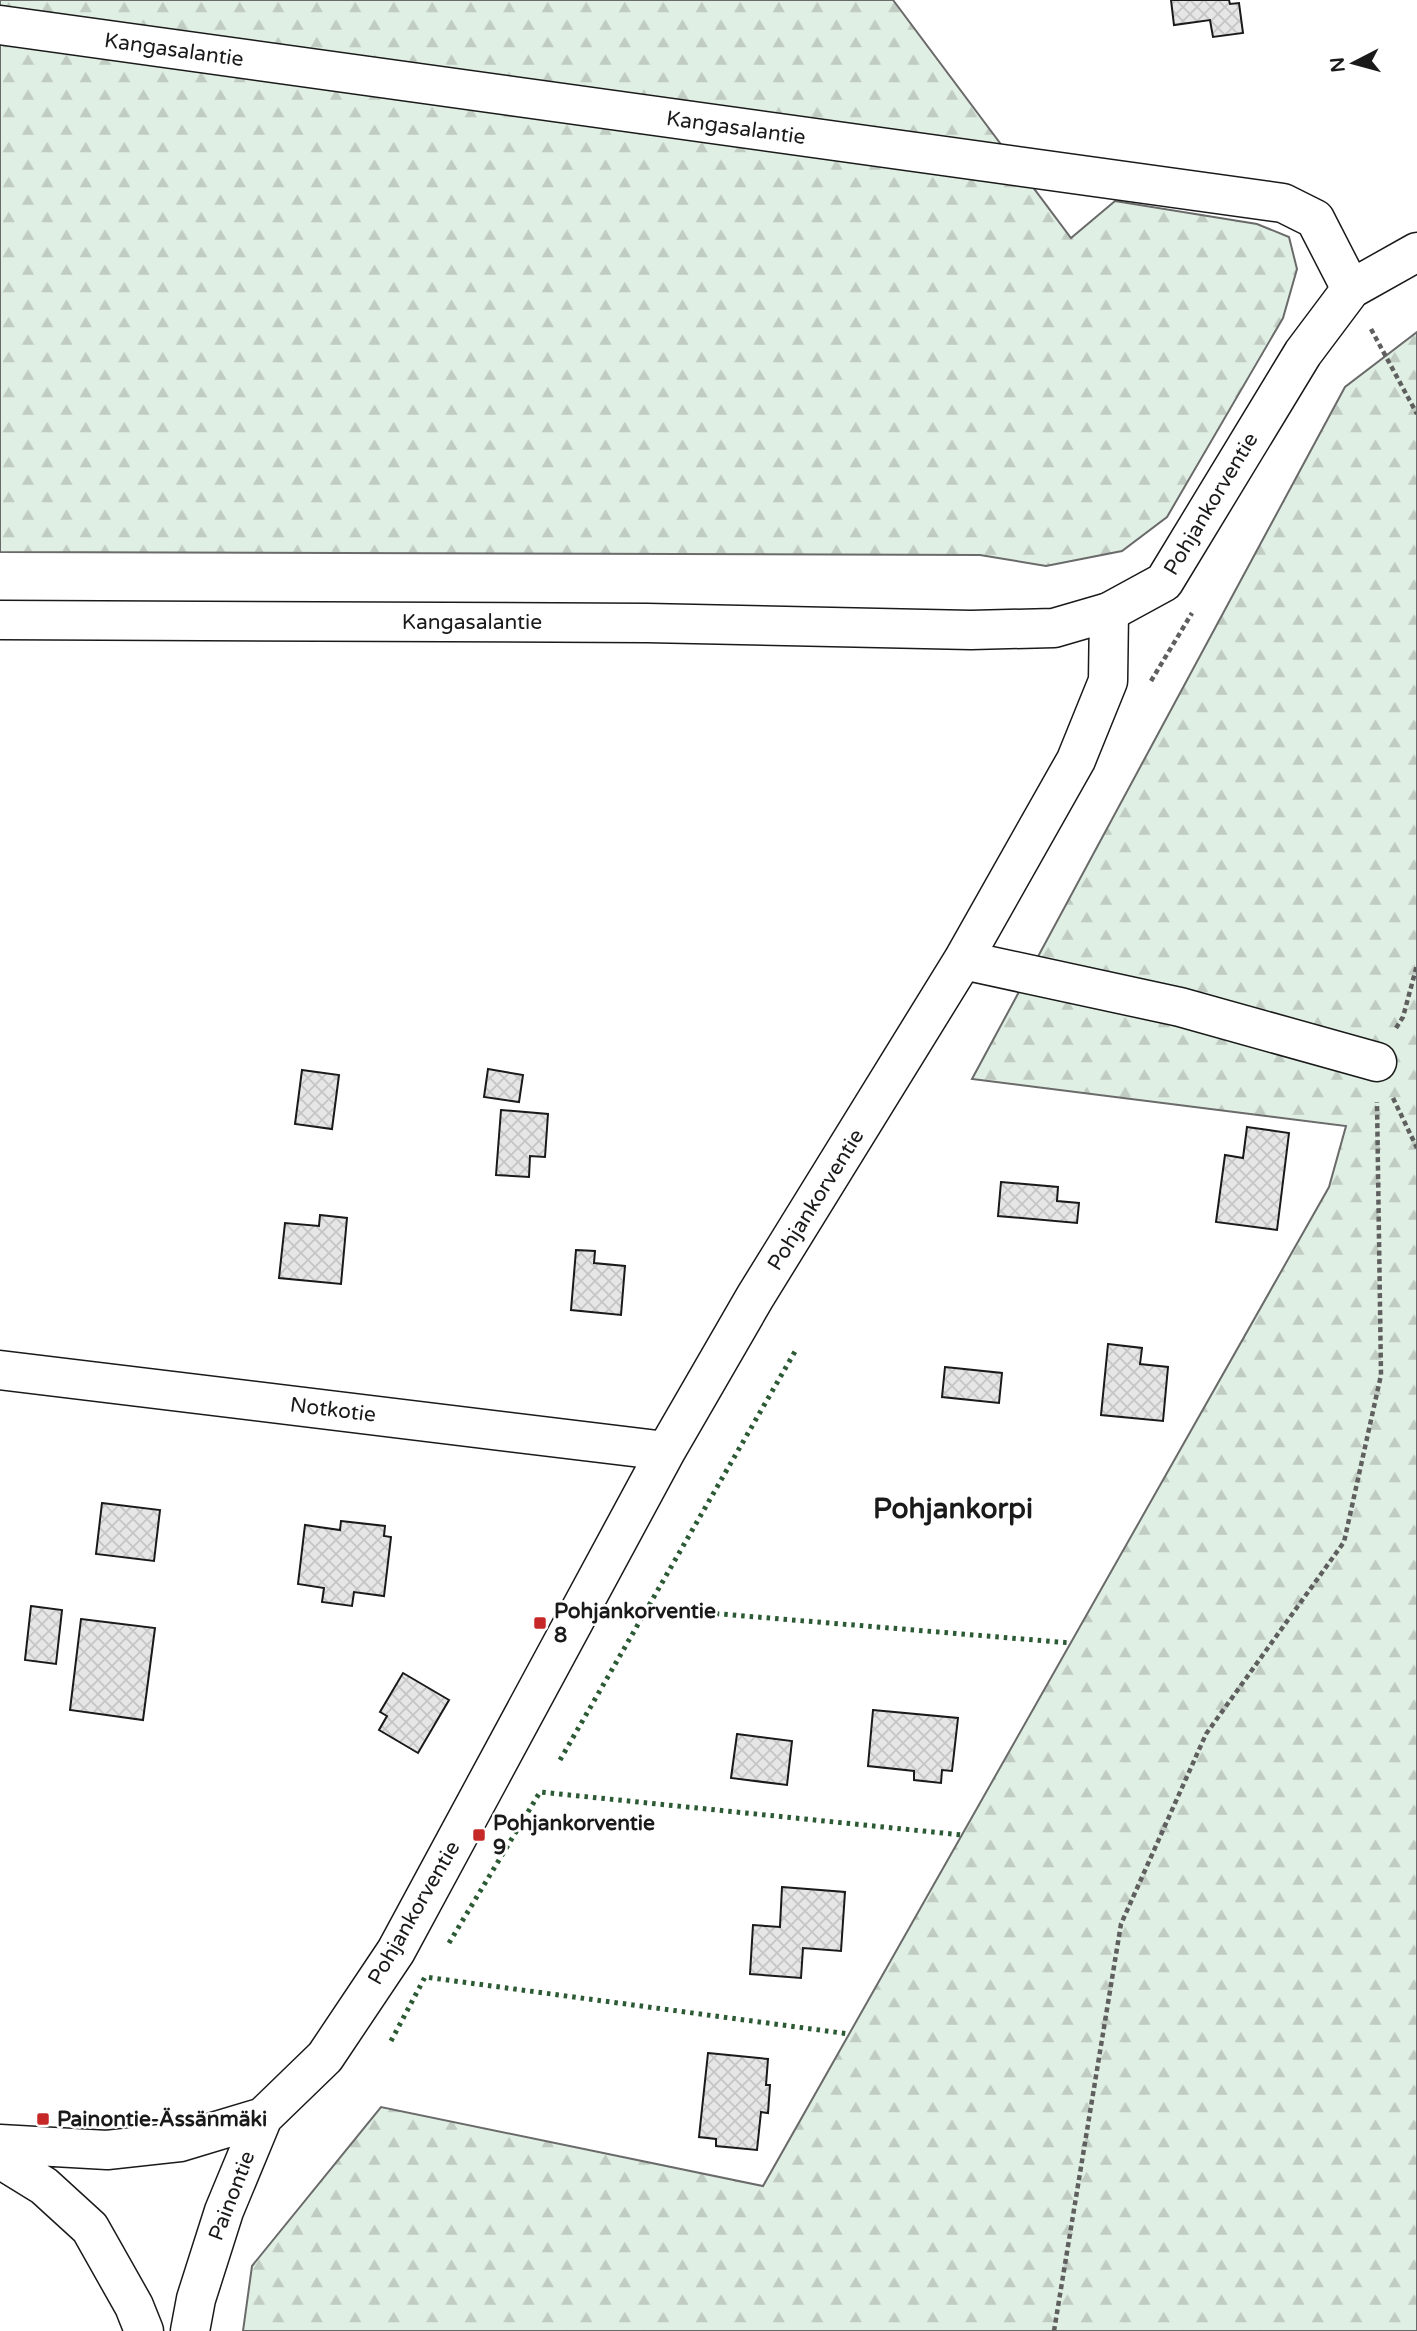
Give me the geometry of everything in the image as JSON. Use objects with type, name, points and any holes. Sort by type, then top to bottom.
[{"type":"street","name":"Kangasalantie","points":[[0,25],[1283,203],[1315,219],[1351,289]]},
{"type":"street","points":[[1351,289],[1417,252]]},
{"type":"street","name":"Pohjankorventie","points":[[263,2117],[325,2057],[396,1951],[666,1451],[755,1297],[963,960],[1076,760],[1108,681],[1109,612],[1164,582],[1303,353],[1351,289]]},
{"type":"street","name":"Kangasalantie","points":[[0,621],[647,623],[971,630],[1054,628],[1109,612]]},
{"type":"street","points":[[963,960],[1180,1007],[1377,1062]]},
{"type":"street","name":"Notkotie","points":[[0,1370],[666,1451]]},
{"type":"street","name":"Painontie","points":[[0,2144],[107,2150],[180,2142],[263,2117]]},
{"type":"street","name":"Painontie","points":[[190,2331],[196,2299],[224,2211],[263,2117]]},
{"type":"street","points":[[0,2159],[44,2186],[90,2228],[134,2306],[144,2331]]},
{"type":"path","points":[[1351,289],[1417,414]]},
{"type":"path","points":[[1403,1017],[1417,965]]},
{"type":"path","points":[[1377,1062],[1417,1148]]},
{"type":"path","points":[[1054,2331],[1121,1924],[1206,1734],[1344,1542],[1381,1375],[1377,1062]]},
{"type":"green space","points":[[0,0],[893,0],[1071,238],[1115,201],[1257,224],[1289,237],[1297,269],[1283,318],[1167,517],[1122,551],[1046,566],[980,555],[0,552]]},
{"type":"green space","points":[[1417,332],[1417,2331],[243,2331],[252,2266],[381,2107],[763,2186],[1329,1187],[1346,1126],[972,1079],[1345,387]]},
{"type":"building","points":[[1171,0],[1229,0],[1230,4],[1239,3],[1243,33],[1213,37],[1210,20],[1174,25]]},
{"type":"building","points":[[488,1069],[523,1075],[519,1102],[484,1097]]},
{"type":"building","points":[[302,1070],[339,1075],[332,1129],[295,1124]]},
{"type":"building","points":[[501,1110],[548,1114],[545,1157],[530,1156],[529,1177],[496,1175]]},
{"type":"building","points":[[1247,1127],[1289,1133],[1277,1230],[1216,1222],[1225,1155],[1243,1158]]},
{"type":"building","points":[[1001,1182],[1058,1187],[1057,1201],[1079,1203],[1077,1223],[998,1216]]},
{"type":"building","points":[[320,1215],[347,1218],[341,1284],[279,1278],[285,1223],[319,1226]]},
{"type":"building","points":[[576,1250],[595,1251],[594,1263],[625,1266],[621,1315],[571,1310]]},
{"type":"building","points":[[1108,1344],[1142,1348],[1140,1364],[1168,1367],[1163,1421],[1101,1415]]},
{"type":"building","points":[[945,1367],[1002,1373],[999,1403],[942,1397]]},
{"type":"building","points":[[102,1503],[160,1510],[154,1561],[96,1554]]},
{"type":"building","points":[[341,1521],[385,1526],[384,1536],[391,1537],[384,1596],[354,1592],[352,1606],[322,1602],[324,1588],[298,1584],[305,1525],[340,1530]]},
{"type":"building","points":[[31,1606],[62,1610],[56,1664],[25,1660]]},
{"type":"building","points":[[81,1619],[155,1628],[143,1720],[70,1710]]},
{"type":"building","points":[[403,1673],[449,1700],[418,1753],[379,1730],[387,1716],[380,1712]]},
{"type":"building","points":[[873,1710],[958,1718],[952,1771],[942,1770],[941,1783],[914,1780],[914,1771],[868,1766]]},
{"type":"building","points":[[737,1734],[792,1741],[787,1785],[731,1778]]},
{"type":"building","points":[[782,1887],[845,1892],[841,1951],[803,1948],[801,1978],[750,1974],[753,1925],[780,1927]]},
{"type":"building","points":[[708,2053],[768,2059],[768,2113],[761,2112],[757,2150],[716,2146],[716,2139],[699,2137]]},
{"type":"hedge","points":[[560,1760],[797,1348]]},
{"type":"hedge","points":[[648,1608],[1071,1643]]},
{"type":"hedge","points":[[449,1943],[540,1792],[962,1835]]},
{"type":"hedge","points":[[391,2041],[425,1977],[849,2034]]},
{"type":"place","name":"Pohjankorventie 8","points":[[540,1623]]},
{"type":"place","name":"Pohjankorventie 9","points":[[479,1835]]},
{"type":"place","name":"Painontie-Ässänmäki","points":[[43,2119]]},
{"type":"district","name":"Pohjankorpi","points":[[953,1509]]}]
